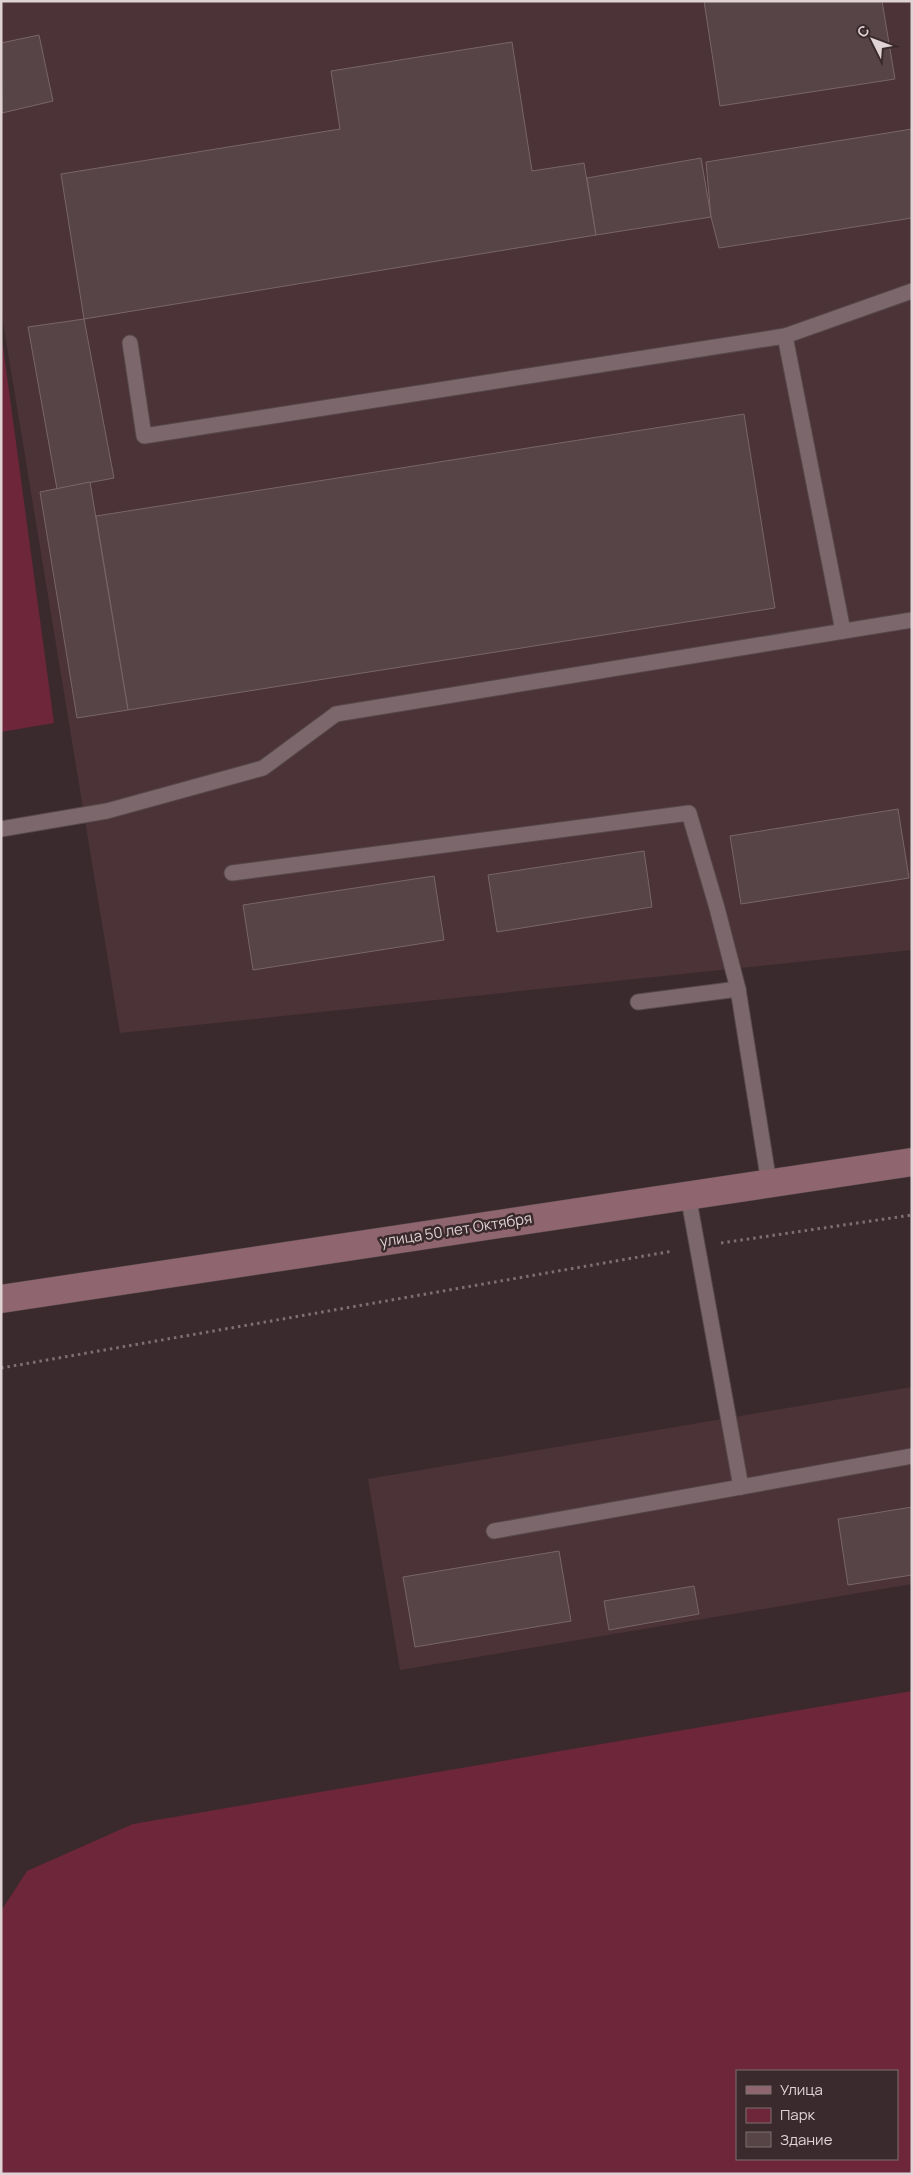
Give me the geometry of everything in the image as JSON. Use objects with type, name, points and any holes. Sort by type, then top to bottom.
[{"type":"main road","name":"улица 50 лет Октября","points":[[1,1299],[912,1162]]},
{"type":"lane","points":[[130,343],[144,436],[785,336],[912,291]]},
{"type":"lane","points":[[785,336],[843,631]]},
{"type":"lane","points":[[1,829],[107,811],[263,768],[336,714],[912,620]]},
{"type":"lane","points":[[232,873],[689,814],[717,908],[738,989],[769,1183]]},
{"type":"lane","points":[[638,1002],[738,989]]},
{"type":"lane","points":[[688,1195],[741,1487]]},
{"type":"lane","points":[[494,1531],[912,1456]]},
{"type":"path","points":[[1,1368],[698,1247],[912,1214]]},
{"type":"shaded area","points":[[1,1],[912,1],[912,950],[120,1033],[1,310]]},
{"type":"shaded area","points":[[912,1387],[912,1584],[400,1670],[368,1479]]},
{"type":"green space","points":[[1,332],[54,723],[1,732]]},
{"type":"green space","points":[[912,1691],[912,2174],[1,2174],[1,1911],[27,1871],[133,1824]]},
{"type":"building","points":[[704,1],[882,1],[895,79],[720,106]]},
{"type":"building","points":[[39,35],[53,101],[2,113],[1,43]]},
{"type":"building","points":[[512,42],[532,171],[584,163],[596,235],[84,319],[61,174],[340,129],[331,71]]},
{"type":"building","points":[[912,129],[912,218],[719,248],[711,217],[706,162]]},
{"type":"building","points":[[701,158],[711,217],[596,235],[587,178]]},
{"type":"building","points":[[84,319],[114,478],[57,489],[28,327]]},
{"type":"building","points":[[744,414],[775,608],[128,710],[96,516]]},
{"type":"building","points":[[90,482],[128,710],[77,718],[40,492]]},
{"type":"building","points":[[898,809],[909,878],[741,904],[730,836]]},
{"type":"building","points":[[644,851],[652,907],[497,932],[488,875]]},
{"type":"building","points":[[434,876],[444,940],[253,970],[243,905]]},
{"type":"building","points":[[912,1507],[912,1575],[848,1585],[838,1519]]},
{"type":"building","points":[[559,1551],[571,1621],[415,1647],[403,1577]]},
{"type":"building","points":[[694,1586],[699,1614],[609,1630],[604,1601]]}]
